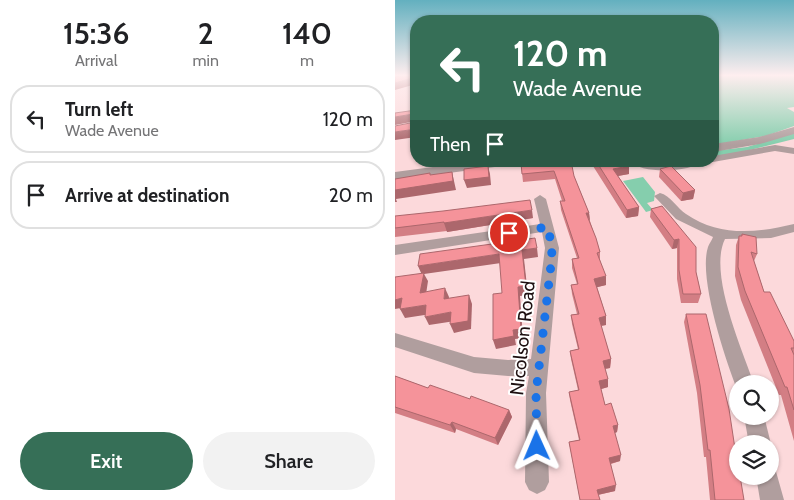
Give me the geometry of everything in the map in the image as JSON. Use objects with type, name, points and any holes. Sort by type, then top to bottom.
[{"type":"street","points":[[719,147],[760,140],[794,130]]},
{"type":"street","points":[[719,158],[775,148],[794,141]]},
{"type":"street","points":[[775,148],[794,151]]},
{"type":"street","points":[[395,176],[463,167]]},
{"type":"street","points":[[642,167],[665,167]]},
{"type":"street","points":[[660,196],[675,213],[689,222],[721,235],[771,234],[794,228]]},
{"type":"street","name":"Nicolson Road","points":[[537,482],[536,393],[552,256],[551,241],[540,199]]},
{"type":"street","points":[[395,250],[547,227]]},
{"type":"street","points":[[721,235],[716,239],[712,272],[716,295],[742,375]]},
{"type":"street","points":[[395,340],[474,365],[539,368]]},
{"type":"street","points":[[769,485],[773,500]]},
{"type":"green space","points":[[719,98],[794,98],[794,107],[787,108],[794,112],[794,126],[766,136],[719,144]]},
{"type":"green space","points":[[794,133],[794,139],[719,158],[719,150],[747,147]]},
{"type":"green space","points":[[643,177],[655,192],[654,201],[647,203],[653,210],[646,212],[623,181]]},
{"type":"building","points":[[410,111],[410,114],[395,117],[395,113]]},
{"type":"building","points":[[410,123],[410,130],[395,132],[395,126]]},
{"type":"building","points":[[488,167],[489,177],[464,180],[464,169]]},
{"type":"building","points":[[521,167],[572,167],[589,213],[586,213],[596,238],[600,252],[597,253],[606,276],[594,279],[606,316],[599,318],[611,359],[603,361],[608,379],[599,381],[605,405],[611,403],[618,425],[613,426],[621,455],[609,458],[616,485],[597,490],[600,500],[580,500],[569,442],[580,440],[569,392],[579,390],[570,351],[579,349],[571,315],[579,314],[571,285],[578,284],[572,259],[579,258],[560,201],[565,201],[554,171],[522,174]]},
{"type":"building","points":[[600,167],[624,167],[613,169],[639,207],[627,210]]},
{"type":"building","points":[[672,167],[695,190],[683,193],[660,169]]},
{"type":"building","points":[[452,172],[453,181],[395,190],[395,179],[430,173],[430,175]]},
{"type":"building","points":[[530,200],[532,210],[395,228],[395,216]]},
{"type":"building","points":[[662,206],[696,247],[696,272],[701,294],[683,294],[679,270],[679,239],[674,240],[651,209]]},
{"type":"building","points":[[742,234],[756,237],[757,254],[751,252],[764,292],[770,292],[794,341],[794,348],[791,348],[794,355],[794,410],[787,387],[785,387],[745,291],[738,267],[739,236],[742,236]]},
{"type":"building","points":[[535,238],[537,248],[522,250],[526,286],[518,287],[521,329],[513,330],[514,336],[493,340],[493,294],[502,293],[499,254],[418,266],[420,254]]},
{"type":"building","points":[[424,273],[420,293],[445,288],[444,299],[469,295],[468,321],[450,324],[451,312],[425,317],[426,305],[400,309],[402,298],[395,300],[395,277]]},
{"type":"building","points":[[686,314],[706,314],[729,409],[729,425],[731,425],[733,435],[729,435],[729,485],[742,485],[744,500],[715,500],[710,450],[708,450],[700,385]]},
{"type":"building","points":[[395,376],[428,388],[430,385],[470,399],[471,396],[509,410],[495,438],[452,422],[450,425],[395,407]]},
{"type":"route","points":[[509,233],[547,227],[552,248],[536,393],[537,446]]}]
